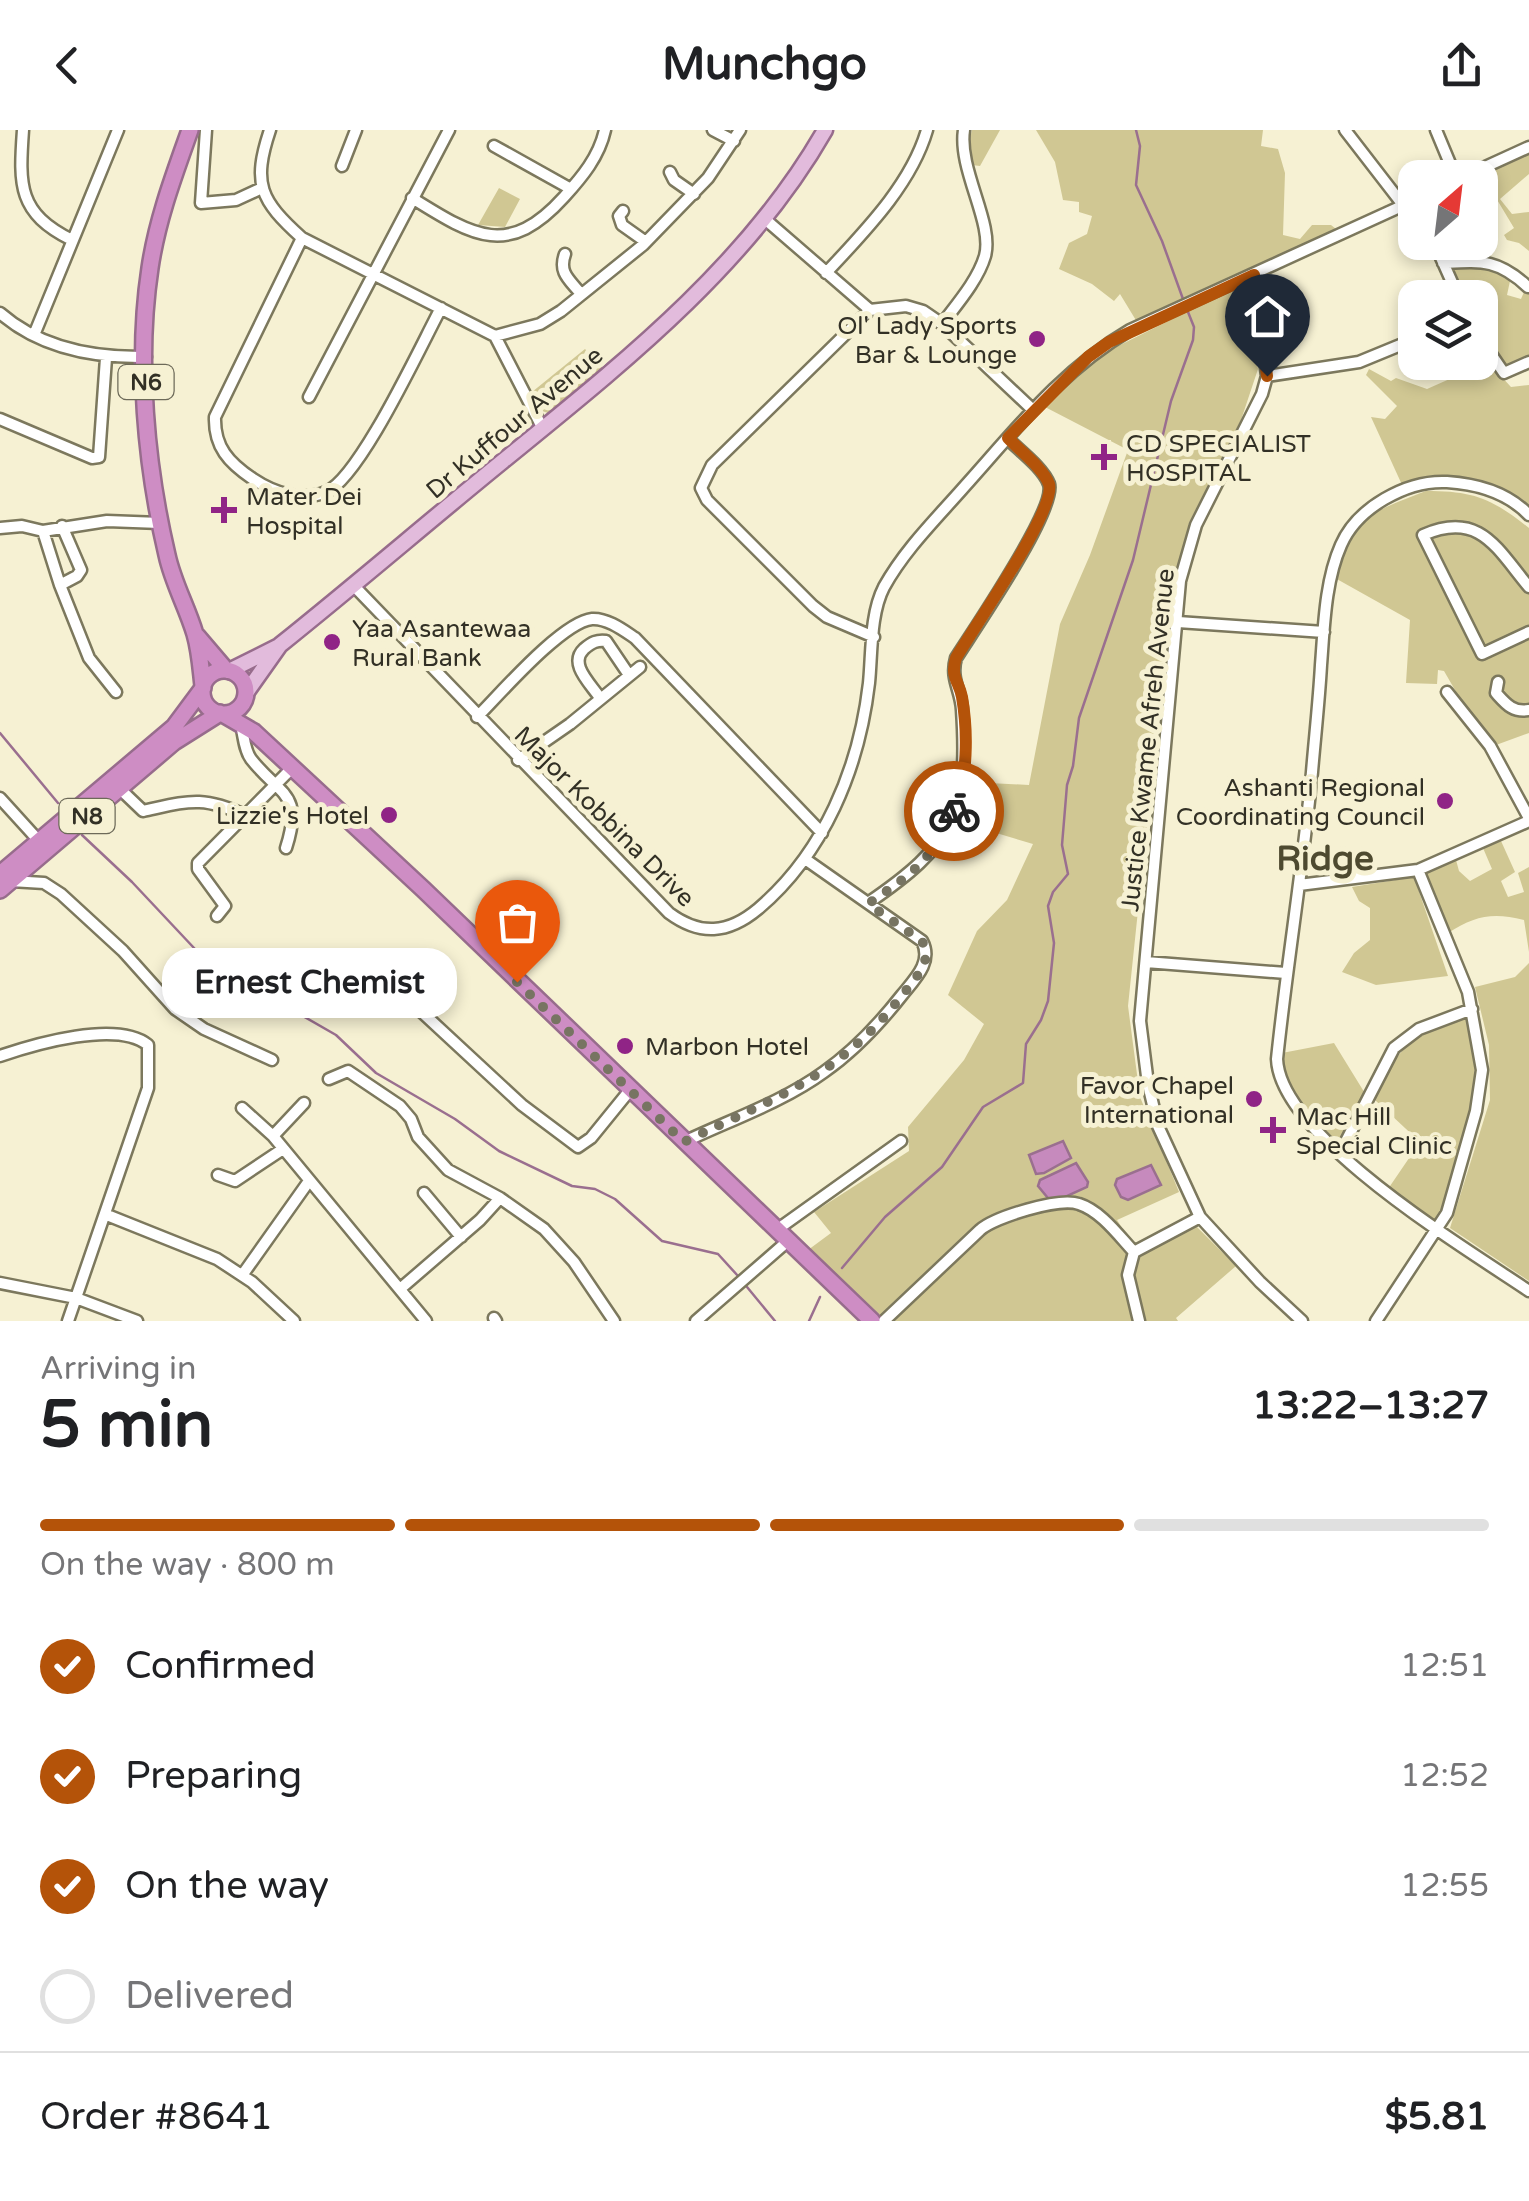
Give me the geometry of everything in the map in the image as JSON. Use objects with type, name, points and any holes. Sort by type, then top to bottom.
[{"type":"highway","name":"N6","points":[[190,130],[169,187],[150,268],[146,426],[173,583],[196,638],[208,707],[266,743],[293,767],[872,1321]]},
{"type":"highway","name":"N6","points":[[196,638],[228,670],[240,676],[266,743]]},
{"type":"highway","points":[[174,734],[194,689],[196,638]]},
{"type":"highway","points":[[203,687],[212,674],[228,670]]},
{"type":"highway","name":"N8","points":[[3,882],[119,788],[174,734],[203,687]]},
{"type":"highway","points":[[222,714],[240,708],[245,697]]},
{"type":"highway","name":"N8","points":[[3,882],[39,841],[174,734],[222,714]]},
{"type":"highway","points":[[194,727],[228,724],[266,743]]},
{"type":"main road","name":"Dr Kuffour Avenue","points":[[280,646],[602,381],[700,289],[766,220],[826,130]]},
{"type":"main road","points":[[228,670],[280,646]]},
{"type":"main road","points":[[245,697],[280,646]]},
{"type":"street","points":[[23,130],[22,166],[29,206],[44,224],[72,240]]},
{"type":"street","points":[[34,334],[118,130]]},
{"type":"street","points":[[206,130],[200,202],[236,200],[262,188]]},
{"type":"street","points":[[270,130],[258,166],[262,188],[276,212],[302,238],[495,336],[543,429]]},
{"type":"street","points":[[342,166],[356,130]]},
{"type":"street","points":[[309,397],[449,130]]},
{"type":"street","points":[[412,198],[469,232],[500,236],[536,224],[571,189],[596,154],[605,130]]},
{"type":"street","points":[[495,336],[540,324],[646,242],[694,194],[737,135],[713,130]]},
{"type":"street","points":[[826,273],[893,193],[923,144],[927,130]]},
{"type":"street","points":[[942,324],[972,280],[987,247],[967,172],[964,130]]},
{"type":"street","points":[[1345,130],[1398,199]]},
{"type":"street","points":[[1436,130],[1450,160]]},
{"type":"street","points":[[494,146],[571,189]]},
{"type":"street","points":[[1498,161],[1529,147]]},
{"type":"street","points":[[670,172],[674,180],[694,194]]},
{"type":"street","name":"Major Kobbina Drive","points":[[354,586],[669,913],[700,930],[726,929],[775,894],[805,860],[822,833],[850,771],[867,700],[878,600],[900,561],[1033,410],[1088,357],[1120,336],[1398,207]]},
{"type":"street","points":[[623,211],[619,216],[622,224],[646,242]]},
{"type":"street","points":[[766,220],[870,310]]},
{"type":"street","points":[[302,238],[215,417],[219,448],[259,483],[290,496],[306,496],[327,492],[340,482],[360,458],[441,308]]},
{"type":"street","points":[[565,254],[561,265],[564,274],[582,294]]},
{"type":"street","points":[[1442,260],[1451,280]]},
{"type":"street","points":[[1443,263],[1495,264],[1512,272],[1528,287]]},
{"type":"street","name":"Justice Kwame Afreh Avenue","points":[[1254,275],[1267,376],[1262,394],[1196,524],[1180,581],[1140,1021],[1163,1142],[1200,1216],[1302,1321]]},
{"type":"street","points":[[874,637],[828,617],[813,606],[707,500],[701,488],[712,466],[870,310],[914,307],[942,324],[1033,410]]},
{"type":"street","points":[[0,313],[34,334],[78,353],[106,358],[146,357]]},
{"type":"street","points":[[1267,376],[1359,362],[1398,346]]},
{"type":"street","points":[[0,419],[96,458],[101,453],[106,358]]},
{"type":"street","points":[[1498,364],[1504,373],[1529,362]]},
{"type":"street","points":[[868,904],[927,859],[942,837],[964,783],[962,696],[952,674],[956,658],[1036,529],[1050,498],[1046,478],[1008,438]]},
{"type":"street","points":[[1529,515],[1500,494],[1474,484],[1428,483],[1393,495],[1356,522],[1340,546],[1324,632],[1278,1074],[1298,1110],[1384,1192],[1529,1291]]},
{"type":"street","points":[[0,528],[22,526],[43,531],[107,521],[160,523]]},
{"type":"street","points":[[60,585],[81,570],[62,526]]},
{"type":"street","points":[[1529,587],[1491,538],[1478,531],[1440,528],[1422,535],[1482,654],[1529,632]]},
{"type":"street","points":[[43,531],[89,658],[116,692]]},
{"type":"street","points":[[477,718],[568,628],[593,619],[602,620],[635,638],[822,833]]},
{"type":"street","points":[[1178,622],[1324,632]]},
{"type":"street","points":[[600,698],[579,668],[582,651],[600,640],[606,641],[630,675]]},
{"type":"street","points":[[518,760],[640,667]]},
{"type":"street","points":[[1498,682],[1496,692],[1507,706],[1520,712],[1529,710]]},
{"type":"street","points":[[1299,885],[1418,870],[1529,819],[1490,746],[1447,692]]},
{"type":"street","points":[[242,729],[250,758],[278,784],[292,810],[294,824],[286,848]]},
{"type":"street","points":[[218,916],[225,906],[198,869],[198,862],[293,767]]},
{"type":"street","points":[[119,788],[143,811],[201,801],[216,802],[247,816]]},
{"type":"street","points":[[0,798],[39,841]]},
{"type":"street","points":[[684,1142],[824,1073],[858,1045],[920,974],[927,952],[922,941],[805,860]]},
{"type":"street","points":[[1376,1321],[1447,1213],[1480,1091],[1482,1070],[1472,1009],[1418,870]]},
{"type":"street","points":[[3,882],[44,883],[61,894],[122,951],[175,1009],[204,1029],[272,1060]]},
{"type":"street","points":[[1146,962],[1286,973]]},
{"type":"street","points":[[412,1003],[522,1104],[578,1147],[591,1138],[630,1090]]},
{"type":"street","points":[[1340,1153],[1394,1048],[1419,1028],[1472,1009]]},
{"type":"street","points":[[0,1056],[64,1038],[120,1035],[148,1045],[148,1088],[68,1321]]},
{"type":"street","points":[[329,1078],[348,1072],[400,1106],[418,1137],[448,1170],[539,1224],[557,1242],[614,1321]]},
{"type":"street","points":[[273,1136],[304,1103]]},
{"type":"street","points":[[242,1108],[273,1136],[400,1288],[419,1319]]},
{"type":"street","points":[[696,1321],[784,1235],[902,1141]]},
{"type":"street","points":[[218,1175],[235,1181],[283,1148]]},
{"type":"street","points":[[243,1274],[308,1181]]},
{"type":"street","points":[[424,1194],[461,1237]]},
{"type":"street","points":[[400,1288],[500,1198]]},
{"type":"street","points":[[884,1321],[996,1218],[1073,1202],[1093,1212],[1134,1252]]},
{"type":"street","points":[[107,1215],[217,1259],[243,1274],[294,1321]]},
{"type":"street","points":[[1139,1321],[1128,1276],[1134,1252],[1200,1216]]},
{"type":"street","points":[[0,1283],[76,1298],[137,1321]]},
{"type":"shaded area","points":[[972,130],[1000,130],[980,166],[972,165],[968,149]]},
{"type":"shaded area","points":[[1036,130],[1263,130],[1261,146],[1278,149],[1285,173],[1283,235],[1300,239],[1312,225],[1331,225],[1336,229],[1137,322],[1120,294],[1114,301],[1092,284],[1059,269],[1069,243],[1087,234],[1092,216],[1079,212],[1079,202],[1063,200],[1055,162]]},
{"type":"shaded area","points":[[1529,151],[1529,174],[1500,199],[1512,214],[1529,212],[1529,251],[1504,235],[1514,228],[1498,201],[1498,166]]},
{"type":"shaded area","points":[[499,188],[520,199],[505,227],[478,225]]},
{"type":"shaded area","points":[[1468,264],[1506,275],[1510,281],[1507,295],[1521,299],[1524,292],[1529,294],[1529,359],[1504,371],[1498,361],[1498,280],[1455,280],[1450,266]]},
{"type":"shaded area","points":[[1247,282],[1258,369],[1241,420],[1189,523],[1170,605],[1128,1006],[1140,1097],[1179,1192],[1117,1220],[1133,1245],[1125,1273],[1134,1321],[881,1321],[808,1250],[831,1233],[814,1212],[909,1151],[908,1127],[964,1060],[984,1024],[948,995],[977,931],[1007,900],[1033,844],[963,823],[968,812],[985,803],[989,783],[1029,785],[1060,624],[1128,450],[1045,407],[1068,382],[1106,352]]},
{"type":"shaded area","points":[[585,349],[604,369],[551,414],[539,410],[532,392]]},
{"type":"shaded area","points":[[1369,369],[1391,381],[1396,378],[1427,389],[1447,380],[1498,380],[1498,373],[1511,387],[1529,385],[1529,511],[1499,491],[1469,481],[1438,480],[1403,487],[1371,417],[1385,419],[1397,406],[1366,375]]},
{"type":"shaded area","points":[[1426,491],[1481,498],[1529,528],[1529,733],[1496,745],[1466,709],[1444,671],[1438,670],[1437,684],[1406,683],[1410,620],[1335,578],[1350,541],[1366,520]]},
{"type":"shaded area","points":[[1501,841],[1515,872],[1501,881],[1508,897],[1524,892],[1518,873],[1529,867],[1529,952],[1524,920],[1484,917],[1448,933],[1423,873],[1456,860],[1459,871],[1470,881],[1492,869],[1483,848]]},
{"type":"shaded area","points":[[1414,877],[1448,976],[1376,985],[1342,972],[1354,953],[1370,940],[1370,908],[1359,901],[1352,887]]},
{"type":"shaded area","points":[[1529,963],[1529,1281],[1450,1228],[1490,1100],[1489,1045],[1475,987],[1515,977]]},
{"type":"shaded area","points":[[1467,1015],[1477,1063],[1474,1103],[1437,1223],[1388,1189],[1420,1142],[1375,1100],[1391,1066],[1409,1044]]},
{"type":"shaded area","points":[[1334,1043],[1366,1095],[1340,1147],[1292,1093],[1282,1053]]},
{"type":"shaded area","points":[[1063,1141],[1071,1158],[1036,1174],[1029,1155]]},
{"type":"shaded area","points":[[1076,1163],[1087,1187],[1052,1203],[1038,1186],[1040,1180]]},
{"type":"shaded area","points":[[1151,1165],[1161,1185],[1128,1200],[1121,1197],[1115,1185],[1117,1179]]},
{"type":"shaded area","points":[[1196,1226],[1236,1266],[1176,1318],[1178,1321],[1144,1321],[1130,1282],[1135,1257]]},
{"type":"waterway","points":[[1136,130],[1140,146],[1136,185],[1183,299]]},
{"type":"waterway","points":[[842,1268],[885,1217],[942,1167],[983,1107],[1023,1083],[1026,1044],[1048,1001],[1054,943],[1048,906],[1053,892],[1068,874],[1062,845],[1067,785],[1079,718],[1133,560],[1171,401],[1193,340],[1194,327],[1188,312]]},
{"type":"waterway","points":[[0,733],[58,803]]},
{"type":"waterway","points":[[82,835],[210,965],[230,979],[336,1035],[376,1073],[455,1119],[499,1151],[572,1186],[595,1189],[615,1199],[662,1241],[718,1254],[738,1276]]},
{"type":"waterway","points":[[747,1287],[775,1321]]},
{"type":"waterway","points":[[809,1321],[820,1297]]},
{"type":"way so far","points":[[517,982],[684,1142],[824,1073],[858,1045],[920,974],[927,952],[922,941],[868,904],[927,859],[954,811]]},
{"type":"place","name":"Ol' Lady Sports Bar & Lounge","points":[[1037,339]]},
{"type":"place","name":"CD SPECIALIST HOSPITAL","points":[[1104,457]]},
{"type":"place","name":"Mater Dei Hospital","points":[[224,510]]},
{"type":"place","name":"Yaa Asantewaa Rural Bank","points":[[332,642]]},
{"type":"place","name":"Ashanti Regional Coordinating Council","points":[[1445,801]]},
{"type":"place","name":"Lizzie's Hotel","points":[[389,815]]},
{"type":"place","name":"Ernest Chemist","points":[[517,982]]},
{"type":"place","name":"Marbon Hotel","points":[[625,1046]]},
{"type":"place","name":"Favor Chapel International","points":[[1254,1099]]},
{"type":"place","name":"Mac Hill Special Clinic","points":[[1273,1130]]},
{"type":"district","name":"Ridge","points":[[1325,858]]},
{"type":"route","points":[[954,811],[964,783],[964,735],[962,696],[953,681],[953,667],[1036,529],[1050,498],[1046,478],[1008,438],[1088,357],[1109,342],[1254,275],[1267,376]]}]
